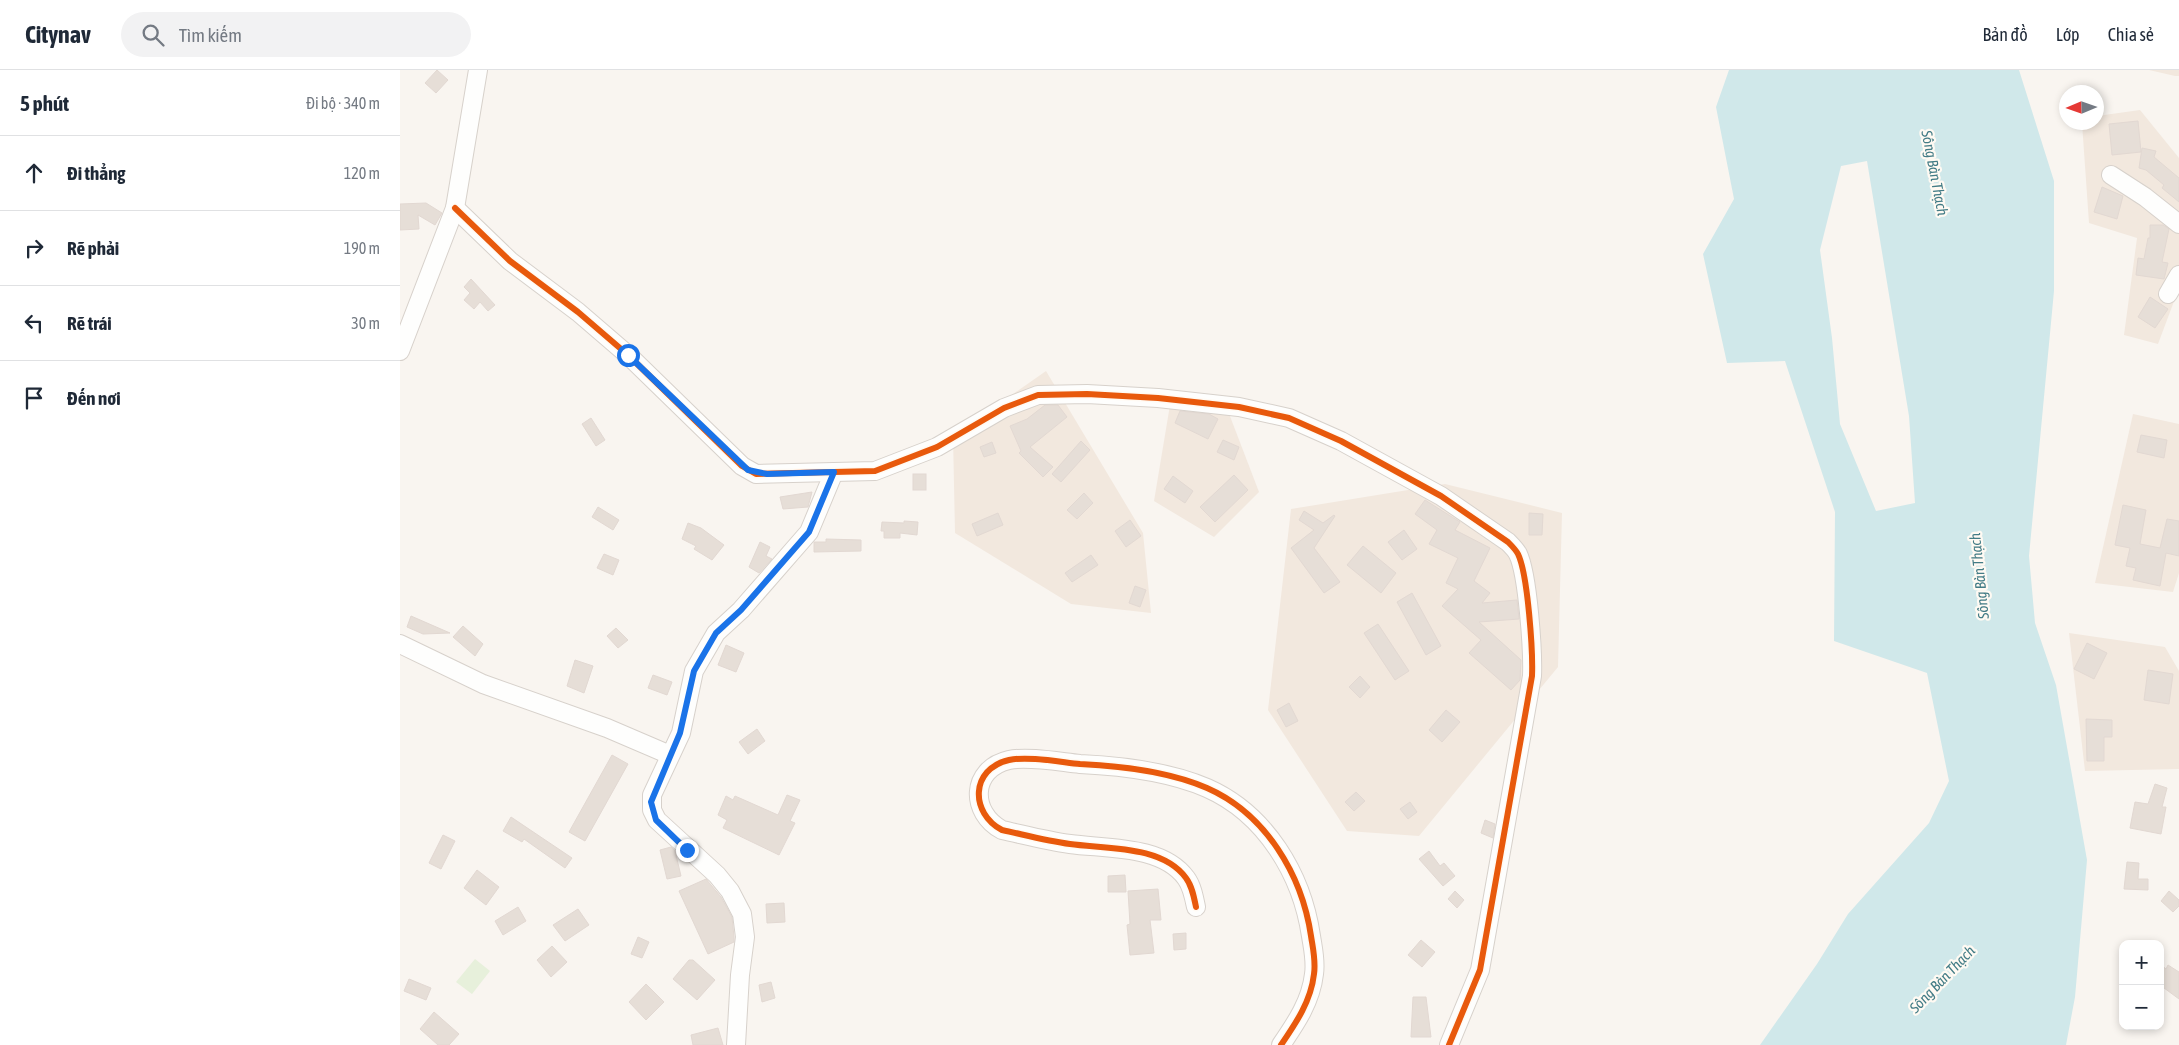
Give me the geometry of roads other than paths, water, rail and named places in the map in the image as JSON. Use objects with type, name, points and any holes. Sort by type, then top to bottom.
[{"type":"street","points":[[400,348],[455,208],[478,70]]},
{"type":"street","points":[[2111,175],[2145,197],[2179,224]]},
{"type":"street","points":[[455,208],[510,261],[578,312],[628,355],[748,470],[767,474],[870,472],[886,468],[937,447],[1004,408],[1038,395],[1087,394],[1158,398],[1238,407],[1289,418],[1340,441],[1441,496],[1508,542],[1517,552],[1523,571],[1532,653],[1532,676],[1480,970],[1449,1045]]},
{"type":"street","points":[[2168,294],[2179,275]]},
{"type":"street","points":[[736,1045],[740,975],[745,937],[744,922],[730,891],[717,875],[687,850],[654,815],[652,795],[680,733],[694,671],[716,633],[741,610],[809,532],[834,472]]},
{"type":"street","points":[[400,644],[483,684],[607,728],[670,755]]},
{"type":"street","points":[[1196,907],[1192,890],[1186,878],[1174,866],[1150,855],[1135,850],[1069,844],[1002,830],[993,825],[980,806],[980,788],[986,774],[998,764],[1015,759],[1112,766],[1170,776],[1206,788],[1222,796],[1250,818],[1265,832],[1295,876],[1309,918],[1314,956],[1314,973],[1309,997],[1300,1016],[1281,1045]]},
{"type":"water","name":"Sông Bàn Thạch","points":[[1729,70],[2019,70],[2054,181],[2054,291],[2029,556],[2035,623],[2056,685],[2087,860],[2075,997],[2066,1045],[1760,1045],[1817,964],[1848,914],[1929,823],[1949,781],[1927,673],[1834,641],[1835,512],[1785,361],[1727,363],[1703,254],[1734,199],[1716,107]],"holes":[[[1867,161],[1909,416],[1915,503],[1876,511],[1840,424],[1832,338],[1820,250],[1841,166]]]}]
